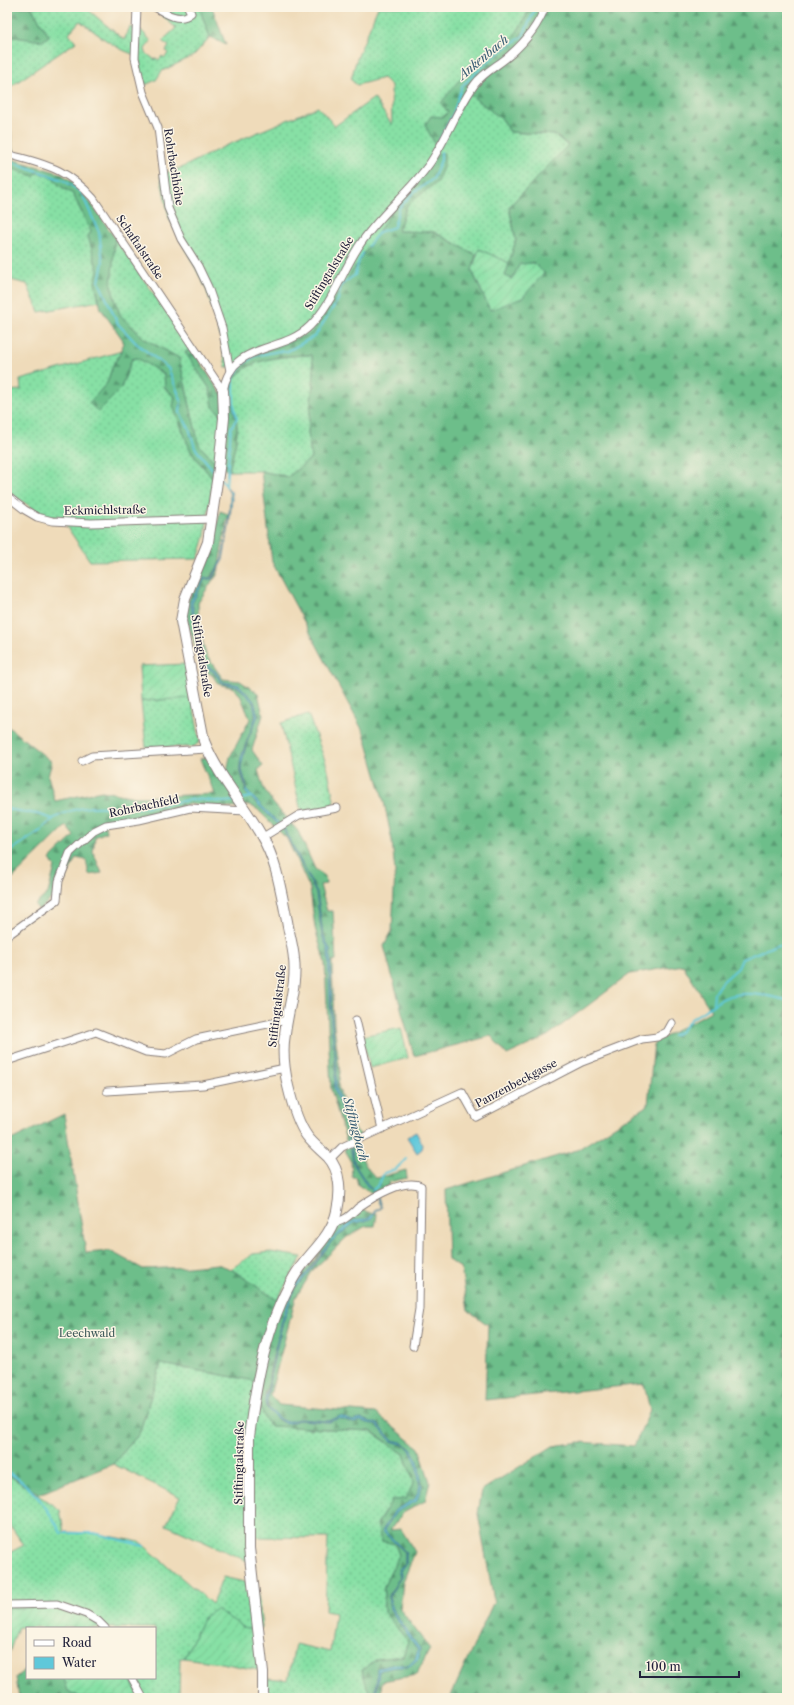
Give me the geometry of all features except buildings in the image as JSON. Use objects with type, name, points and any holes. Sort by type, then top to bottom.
[{"type":"street","name":"Rohrbachhöhe","points":[[137,7],[135,58],[143,92],[158,128],[168,208],[181,239],[198,266],[208,287],[222,328],[230,371]]},
{"type":"street","points":[[155,7],[180,19],[185,18],[191,13],[188,7]]},
{"type":"street","name":"Stiftingtalstraße","points":[[263,1698],[263,1673],[250,1548],[249,1437],[251,1419],[266,1346],[284,1298],[294,1276],[326,1237],[333,1223],[337,1211],[339,1188],[337,1172],[330,1159],[312,1142],[302,1126],[293,1102],[284,1068],[284,1047],[287,1020],[293,990],[294,958],[278,876],[263,836],[234,795],[207,749],[201,730],[196,692],[181,621],[185,599],[208,542],[219,468],[224,418],[223,391],[230,371],[240,359],[296,336],[313,322],[321,312],[368,233],[430,162],[475,84],[510,56],[528,37],[546,7]]},
{"type":"street","name":"Schaftalstraße","points":[[7,154],[65,172],[83,187],[101,211],[223,391]]},
{"type":"street","name":"Eckmichlstraße","points":[[7,496],[37,517],[58,522],[91,523],[211,518]]},
{"type":"street","points":[[82,761],[92,756],[207,749]]},
{"type":"street","name":"Rohrbachfeld","points":[[7,936],[57,900],[59,881],[70,853],[94,831],[106,825],[139,820],[190,808],[246,811]]},
{"type":"street","points":[[263,836],[299,814],[337,808]]},
{"type":"street","points":[[7,1061],[96,1032],[146,1052],[166,1054],[196,1039],[287,1020]]},
{"type":"street","points":[[356,1020],[382,1129]]},
{"type":"street","name":"Panzenbeckgasse","points":[[330,1159],[342,1147],[462,1092],[476,1117],[582,1062],[642,1039],[667,1032],[672,1023]]},
{"type":"street","points":[[107,1091],[203,1085],[284,1068]]},
{"type":"street","points":[[333,1223],[342,1222],[377,1196],[408,1184],[415,1183],[421,1186],[419,1309],[413,1346]]},
{"type":"street","points":[[7,1605],[57,1604],[86,1614],[98,1621],[103,1627]]},
{"type":"street","points":[[133,1679],[143,1698]]},
{"type":"green space","points":[[7,7],[31,7],[49,36],[43,41],[13,37],[7,31]]},
{"type":"green space","points":[[31,7],[85,7],[124,40],[130,27],[140,29],[151,41],[145,49],[146,53],[155,60],[156,58],[159,60],[162,56],[165,58],[168,53],[166,51],[169,46],[162,41],[176,28],[153,7],[199,7],[210,37],[193,56],[162,71],[156,80],[145,85],[141,74],[139,56],[115,46],[80,21],[69,33],[76,42],[7,89],[7,31],[13,37],[49,36]]},
{"type":"green space","points":[[199,7],[212,7],[226,45],[210,37]]},
{"type":"green space","points":[[378,7],[531,7],[514,38],[487,59],[442,103],[449,111],[443,117],[437,148],[468,93],[503,120],[510,132],[555,135],[568,146],[509,207],[516,240],[509,263],[479,249],[476,255],[434,232],[398,231],[407,205],[437,182],[398,202],[311,334],[254,355],[238,366],[226,367],[221,339],[206,288],[169,218],[160,175],[183,167],[223,147],[318,107],[335,126],[374,98],[392,125],[391,85],[383,78],[357,85],[351,80],[356,61]]},
{"type":"green space","points":[[531,7],[787,7],[787,1698],[450,1698],[494,1601],[478,1514],[482,1490],[553,1446],[580,1442],[634,1446],[650,1410],[644,1384],[485,1400],[488,1325],[468,1310],[461,1268],[448,1260],[446,1190],[577,1150],[648,1105],[654,1043],[711,1011],[683,965],[630,974],[546,1037],[507,1055],[491,1036],[414,1056],[384,946],[392,931],[395,872],[392,841],[384,802],[364,733],[272,562],[261,471],[288,477],[311,458],[308,432],[314,374],[312,355],[276,358],[251,365],[241,372],[234,381],[231,396],[237,424],[237,433],[229,471],[222,468],[227,420],[213,407],[210,389],[185,352],[192,349],[221,394],[238,366],[254,355],[311,334],[398,202],[439,153],[444,153],[444,165],[437,182],[407,205],[398,231],[434,232],[476,255],[472,271],[490,310],[544,273],[534,263],[520,264],[512,279],[505,276],[516,240],[509,207],[568,145],[555,135],[510,132],[503,120],[468,93],[437,148],[425,125],[431,116],[443,117],[448,112],[441,103],[474,61],[494,54],[502,48],[516,33]]},
{"type":"green space","points":[[7,111],[9,116],[14,160],[60,173],[76,184],[115,238],[111,286],[120,315],[145,339],[179,358],[199,445],[215,462],[213,479],[191,452],[173,406],[175,397],[165,388],[164,374],[137,358],[132,359],[120,390],[98,412],[89,403],[107,383],[113,365],[122,351],[123,340],[101,309],[95,282],[98,271],[88,236],[91,232],[73,194],[59,185],[54,178],[37,172],[34,176],[7,167]]},
{"type":"green space","points":[[7,167],[34,176],[37,172],[54,178],[59,185],[73,194],[91,232],[88,236],[98,271],[95,282],[99,301],[39,312],[27,284],[7,279]]},
{"type":"green space","points":[[115,238],[192,349],[185,352],[210,389],[213,407],[221,415],[219,443],[214,448],[217,450],[215,462],[199,445],[179,358],[145,339],[120,315],[111,286]]},
{"type":"green space","points":[[479,249],[509,263],[505,276],[512,279],[520,264],[534,263],[544,273],[522,298],[490,310],[472,270]]},
{"type":"green space","points":[[122,351],[113,365],[107,383],[90,403],[120,390],[132,359],[137,358],[164,374],[165,388],[175,397],[191,452],[213,479],[205,536],[198,559],[90,561],[61,518],[43,515],[7,491],[7,391],[21,390],[20,380]]},
{"type":"green space","points":[[312,355],[314,374],[308,432],[311,458],[288,477],[261,471],[229,471],[237,433],[237,424],[231,396],[234,380],[241,372],[251,365],[263,361],[289,356]]},
{"type":"green space","points":[[220,511],[228,514],[219,564],[211,578],[204,578],[190,602],[203,665],[214,672],[222,683],[242,690],[253,704],[255,713],[254,722],[241,759],[240,768],[245,786],[245,792],[283,829],[316,893],[322,935],[328,949],[331,1023],[336,1068],[334,1088],[344,1118],[354,1165],[374,1193],[372,1194],[358,1185],[356,1177],[352,1177],[351,1160],[344,1149],[348,1147],[331,1089],[325,963],[315,928],[310,889],[287,839],[257,809],[249,805],[232,808],[190,804],[139,817],[104,821],[106,832],[95,837],[93,852],[102,873],[89,875],[86,860],[76,858],[65,880],[57,878],[53,897],[39,910],[35,905],[48,893],[55,867],[50,859],[74,836],[66,826],[13,878],[7,874],[7,726],[52,762],[48,776],[55,801],[102,791],[136,797],[215,794],[200,759],[207,757],[235,786],[227,771],[230,757],[250,719],[240,695],[234,688],[218,684],[213,676],[202,668],[186,617],[188,601],[197,579],[211,555]]},
{"type":"green space","points":[[219,567],[217,575],[198,603],[199,626],[206,655],[223,679],[240,681],[258,693],[263,715],[252,750],[263,766],[258,770],[263,787],[273,803],[298,831],[315,869],[325,876],[326,884],[320,885],[327,911],[333,911],[336,960],[332,961],[334,1024],[340,1072],[338,1086],[351,1125],[361,1135],[354,1139],[360,1155],[369,1170],[377,1178],[406,1170],[407,1178],[389,1182],[389,1185],[375,1193],[355,1165],[345,1117],[336,1087],[337,1067],[332,1022],[330,950],[323,934],[317,893],[284,828],[247,791],[241,767],[247,741],[258,716],[254,701],[239,685],[223,682],[215,671],[204,664],[192,603],[205,579],[213,579]]},
{"type":"green space","points":[[186,664],[192,698],[141,701],[139,666]]},
{"type":"green space","points":[[192,698],[200,742],[193,747],[146,747],[141,701]]},
{"type":"green space","points":[[308,714],[327,766],[334,800],[333,804],[322,808],[303,811],[300,807],[281,723]]},
{"type":"green space","points":[[401,1028],[408,1058],[370,1068],[362,1036]]},
{"type":"green space","name":"Leechwald","points":[[64,1114],[86,1253],[110,1251],[143,1269],[217,1264],[231,1269],[277,1300],[315,1259],[337,1225],[362,1210],[373,1214],[365,1220],[353,1221],[331,1240],[326,1249],[320,1253],[307,1273],[299,1279],[294,1287],[275,1347],[269,1375],[269,1384],[265,1392],[266,1407],[278,1420],[286,1424],[299,1420],[329,1422],[339,1418],[354,1423],[360,1421],[377,1425],[391,1441],[405,1445],[410,1450],[416,1462],[420,1486],[415,1499],[395,1510],[382,1531],[405,1552],[405,1565],[398,1569],[400,1577],[388,1597],[390,1609],[418,1650],[415,1659],[408,1666],[397,1664],[377,1668],[376,1693],[381,1698],[376,1697],[370,1692],[362,1670],[377,1659],[403,1656],[408,1641],[384,1612],[384,1586],[399,1555],[395,1544],[381,1541],[377,1524],[392,1500],[406,1499],[414,1482],[404,1454],[371,1431],[269,1426],[257,1402],[261,1382],[161,1364],[139,1434],[113,1464],[39,1494],[7,1474],[7,1142]]},
{"type":"green space","points":[[375,1214],[377,1215],[375,1226],[366,1226],[347,1237],[313,1270],[296,1297],[270,1395],[279,1405],[376,1413],[419,1448],[430,1482],[425,1501],[403,1513],[390,1530],[401,1529],[415,1552],[403,1582],[400,1609],[430,1649],[416,1675],[382,1681],[381,1691],[388,1698],[384,1698],[377,1691],[379,1670],[396,1667],[409,1667],[419,1658],[420,1649],[392,1609],[389,1597],[401,1576],[400,1570],[406,1565],[406,1552],[384,1530],[396,1512],[417,1500],[422,1486],[418,1461],[411,1449],[401,1442],[392,1440],[378,1424],[361,1419],[353,1421],[340,1416],[329,1421],[299,1419],[286,1422],[272,1412],[267,1403],[270,1376],[282,1325],[295,1288],[308,1274],[332,1241],[354,1223],[365,1221]]},
{"type":"green space","points":[[271,1252],[302,1257],[277,1300],[231,1269],[253,1254]]},
{"type":"green space","points":[[161,1364],[262,1382],[257,1402],[304,1428],[370,1431],[404,1454],[414,1482],[406,1499],[377,1524],[395,1544],[399,1555],[384,1586],[384,1612],[408,1641],[403,1656],[377,1659],[362,1670],[370,1695],[369,1698],[268,1698],[267,1678],[288,1680],[295,1644],[330,1652],[335,1613],[325,1611],[328,1538],[256,1537],[254,1564],[166,1525],[180,1497],[113,1464],[139,1434]]},
{"type":"green space","points":[[7,1474],[60,1510],[64,1532],[94,1533],[140,1542],[212,1604],[223,1577],[257,1585],[262,1628],[246,1629],[204,1617],[184,1658],[180,1658],[179,1698],[141,1698],[130,1679],[156,1679],[156,1627],[95,1627],[7,1608],[7,1554],[24,1545],[7,1521]]},
{"type":"green space","points":[[57,1607],[92,1619],[99,1627],[18,1627],[9,1653],[7,1652],[7,1608]]},
{"type":"green space","points":[[216,1609],[246,1629],[253,1629],[258,1670],[184,1658],[204,1617]]},
{"type":"green space","points":[[26,1669],[26,1679],[64,1679],[68,1691],[82,1698],[19,1698],[16,1677]]},
{"type":"green space","points":[[64,1679],[130,1679],[141,1698],[82,1698],[68,1691]]},
{"type":"water","points":[[225,485],[231,491],[232,498],[229,527],[223,560],[212,579],[205,579],[192,603],[204,664],[215,671],[223,682],[239,685],[254,701],[258,716],[247,740],[256,716],[253,702],[239,687],[222,683],[214,672],[203,665],[190,602],[204,578],[212,578],[222,559],[228,527],[230,499],[229,491]]},
{"type":"water","points":[[247,742],[241,767],[247,787],[247,791],[284,828],[317,893],[323,934],[330,950],[332,1022],[337,1067],[336,1087],[345,1117],[355,1165],[375,1193],[381,1208],[376,1211],[372,1218],[354,1223],[332,1241],[308,1274],[295,1288],[282,1325],[271,1372],[282,1321],[296,1284],[316,1262],[334,1237],[353,1221],[368,1218],[375,1210],[380,1208],[372,1190],[367,1186],[354,1165],[344,1118],[334,1088],[336,1068],[331,1023],[328,950],[322,935],[316,893],[283,829],[245,792],[246,787],[240,768],[241,758]]},
{"type":"water","points":[[416,1132],[423,1145],[422,1149],[417,1153],[407,1137]]},
{"type":"water","points":[[270,1378],[267,1407],[280,1419],[286,1422],[299,1419],[329,1421],[340,1416],[353,1421],[361,1419],[378,1424],[392,1440],[401,1442],[411,1449],[418,1461],[422,1486],[417,1501],[396,1512],[384,1530],[406,1552],[406,1565],[400,1570],[401,1576],[389,1597],[392,1609],[420,1649],[419,1658],[409,1667],[396,1667],[379,1670],[377,1691],[384,1698],[381,1698],[376,1693],[377,1668],[397,1664],[408,1666],[415,1659],[418,1650],[390,1609],[388,1597],[400,1577],[398,1569],[405,1565],[405,1552],[382,1531],[395,1510],[415,1499],[420,1486],[416,1462],[410,1450],[405,1445],[391,1441],[377,1425],[360,1421],[354,1423],[339,1418],[329,1422],[299,1420],[286,1424],[284,1423],[267,1409],[265,1403]]},
{"type":"waterway","name":"Ankenbach","points":[[437,145],[453,114],[462,86],[493,57],[523,36],[536,7]]},
{"type":"waterway","points":[[7,132],[9,152]]},
{"type":"waterway","name":"Ankenbach","points":[[368,246],[379,232],[394,227],[399,208],[413,193],[433,179],[441,160],[441,152]]},
{"type":"waterway","points":[[9,161],[63,180],[81,192],[99,232],[103,262],[99,282],[118,324],[137,344],[168,368],[181,400],[180,413],[189,428],[195,448],[214,471]]},
{"type":"waterway","name":"Ankenbach","points":[[226,486],[231,428],[237,418],[234,405],[234,376],[243,364],[255,356],[279,351],[286,352],[315,336],[338,300],[341,285],[355,275],[359,260],[363,253]]},
{"type":"waterway","name":"Stiftingbach","points":[[221,479],[227,487]]},
{"type":"waterway","points":[[241,799],[251,797]]},
{"type":"waterway","points":[[136,808],[196,799],[223,802],[234,801]]},
{"type":"waterway","points":[[7,809],[37,814],[53,819],[62,814],[80,808],[130,808]]},
{"type":"waterway","points":[[7,853],[40,831],[53,819]]},
{"type":"waterway","points":[[673,1035],[680,1032],[691,1019],[713,1005],[714,993],[720,984],[738,968],[742,959],[787,942]]},
{"type":"waterway","points":[[714,1004],[722,999],[740,994],[759,995],[787,1000]]},
{"type":"waterway","points":[[373,1190],[379,1184],[384,1173],[396,1169],[406,1159]]},
{"type":"waterway","points":[[7,1472],[31,1490],[45,1507],[61,1533],[94,1533],[144,1546]]}]
